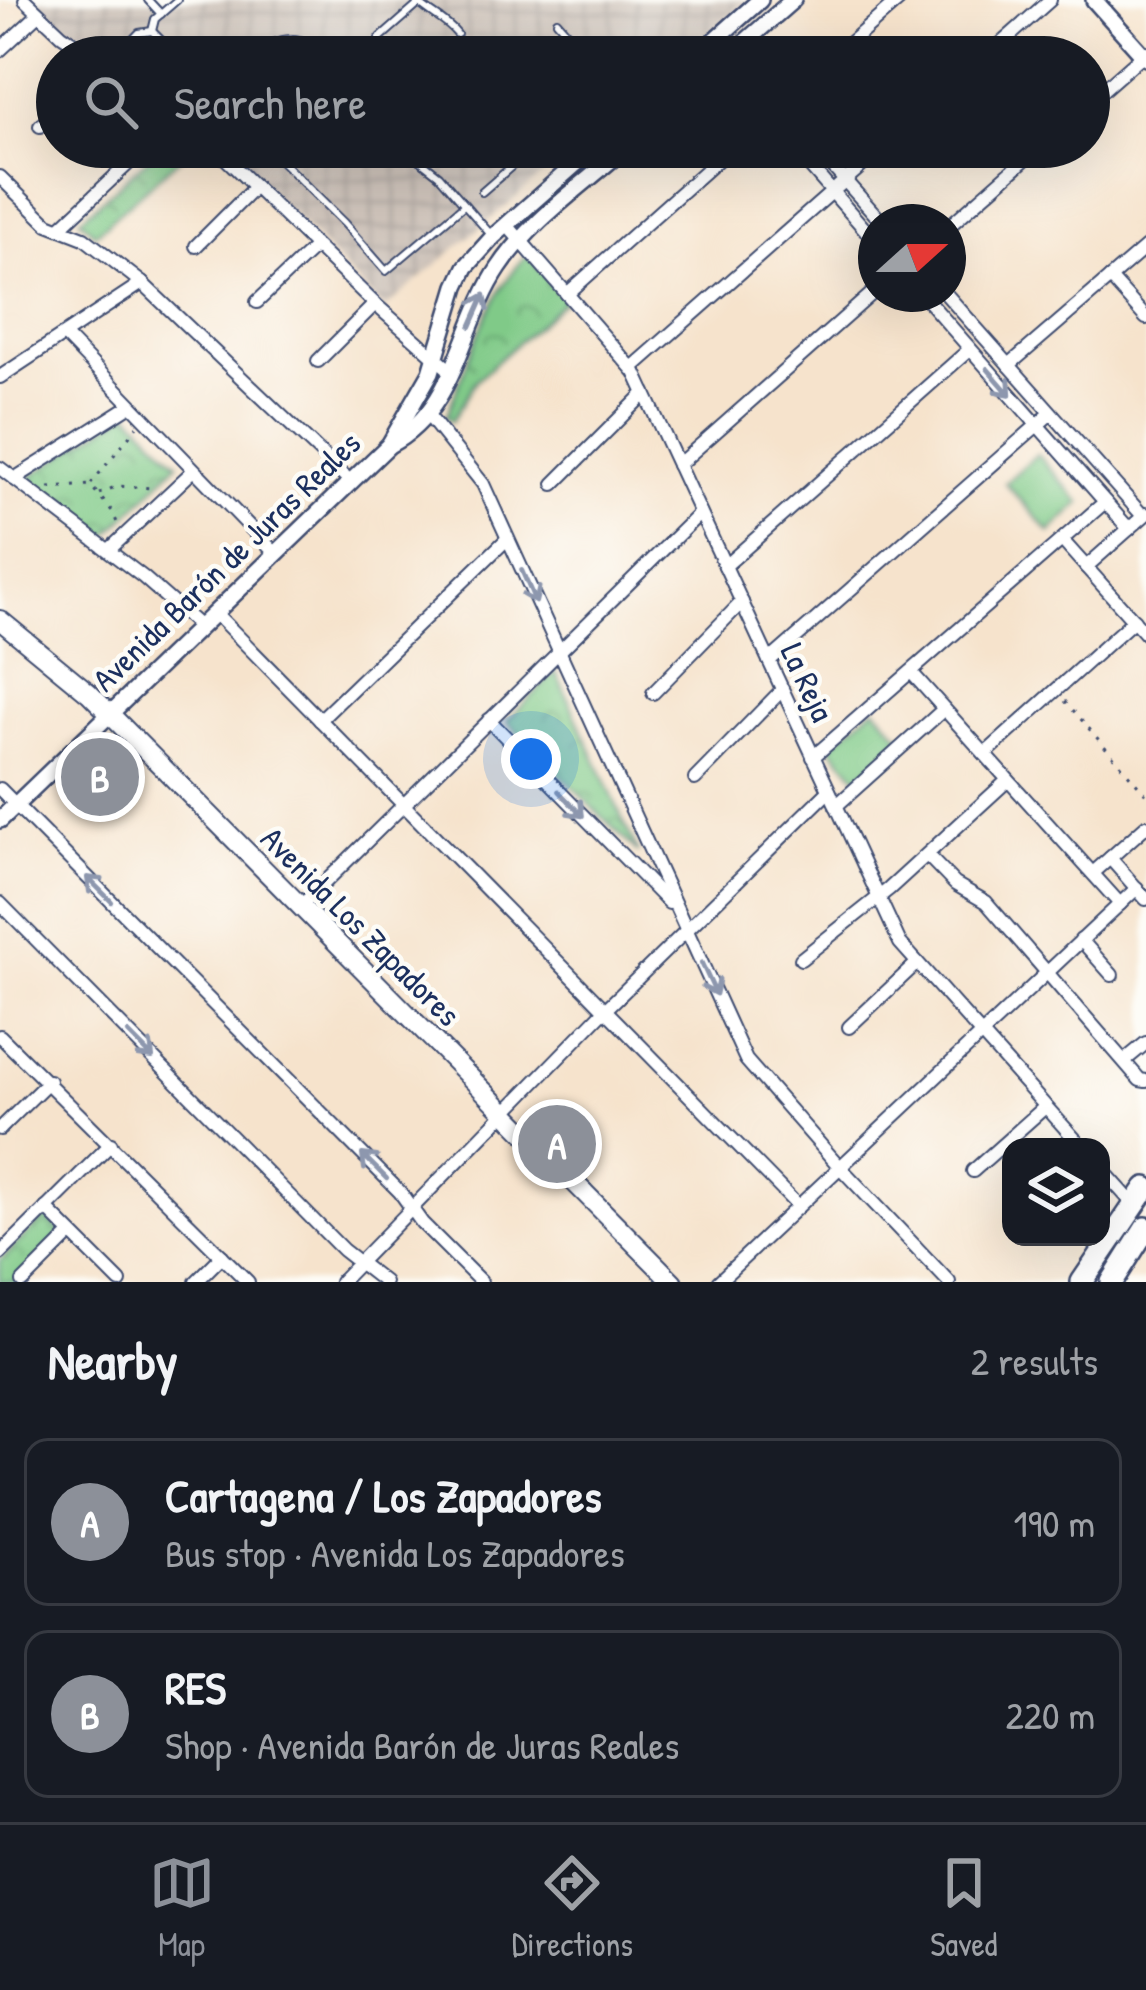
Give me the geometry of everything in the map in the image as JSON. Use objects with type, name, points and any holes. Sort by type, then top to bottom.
[{"type":"main road","name":"Avenida Los Zapadores","points":[[0,620],[110,714],[673,1282]]},
{"type":"main road","points":[[1082,1282],[1140,1197]]},
{"type":"main road","points":[[1112,1282],[1146,1228]]},
{"type":"street","points":[[25,0],[65,36]]},
{"type":"street","points":[[720,36],[760,0]]},
{"type":"street","points":[[754,36],[793,0]]},
{"type":"street","points":[[858,36],[898,0]]},
{"type":"street","points":[[1010,36],[1050,0]]},
{"type":"street","points":[[1094,0],[1145,55],[1110,84]]},
{"type":"street","points":[[0,50],[39,14]]},
{"type":"street","points":[[60,229],[124,168]]},
{"type":"street","points":[[235,168],[375,304],[452,371]]},
{"type":"street","name":"Avenida Barón de Juras Reales","points":[[389,445],[436,358],[466,267],[571,168]]},
{"type":"street","name":"Avenida Barón de Juras Reales","points":[[0,820],[389,445],[412,432],[428,415],[491,281],[520,241],[602,168]]},
{"type":"street","points":[[567,294],[708,168]]},
{"type":"street","points":[[811,168],[858,222]]},
{"type":"street","points":[[834,168],[866,204]]},
{"type":"street","points":[[632,368],[860,168]]},
{"type":"street","points":[[966,211],[1015,168]]},
{"type":"street","points":[[2,183],[48,224],[84,238],[142,283],[351,482]]},
{"type":"street","points":[[196,246],[255,188]]},
{"type":"street","name":"La Reja","points":[[507,225],[632,368],[900,944],[1074,1138]]},
{"type":"street","points":[[256,302],[315,247]]},
{"type":"street","points":[[1009,365],[1146,247]]},
{"type":"street","points":[[1110,278],[1146,318]]},
{"type":"street","points":[[0,377],[142,283]]},
{"type":"street","points":[[318,361],[375,304]]},
{"type":"street","points":[[678,465],[858,306]]},
{"type":"street","points":[[938,312],[1129,529]]},
{"type":"street","points":[[962,312],[1144,515],[1086,567]]},
{"type":"street","points":[[64,335],[276,554]]},
{"type":"street","points":[[725,566],[970,349]]},
{"type":"street","points":[[554,484],[645,393]]},
{"type":"street","points":[[14,479],[131,405]]},
{"type":"street","points":[[769,662],[1051,413]]},
{"type":"street","points":[[428,415],[479,477],[751,1067],[949,1282]]},
{"type":"street","points":[[0,468],[109,550],[200,627]]},
{"type":"street","points":[[109,550],[194,470]]},
{"type":"street","points":[[813,757],[1105,502]]},
{"type":"street","points":[[300,907],[700,512]]},
{"type":"street","points":[[320,720],[507,539]]},
{"type":"street","points":[[1062,540],[1146,634]]},
{"type":"street","points":[[652,692],[742,602]]},
{"type":"street","points":[[214,613],[798,1205]]},
{"type":"street","points":[[985,754],[1134,620]]},
{"type":"street","points":[[911,672],[1120,904]]},
{"type":"street","points":[[695,779],[782,690]]},
{"type":"street","points":[[836,806],[944,709]]},
{"type":"street","points":[[490,720],[676,910]]},
{"type":"street","points":[[801,959],[1009,780]]},
{"type":"street","points":[[0,789],[400,1192],[482,1282]]},
{"type":"street","points":[[340,1282],[604,1010],[829,791]]},
{"type":"street","points":[[1093,873],[1146,826]]},
{"type":"street","points":[[927,855],[955,884],[986,902],[1146,1081]]},
{"type":"street","points":[[718,1282],[1120,904],[1142,893],[1110,858]]},
{"type":"street","points":[[0,903],[343,1250],[384,1282]]},
{"type":"street","points":[[1081,940],[1112,975]]},
{"type":"street","points":[[849,1027],[916,964]]},
{"type":"street","points":[[0,1036],[248,1282]]},
{"type":"street","points":[[1124,1061],[1146,1043]]},
{"type":"street","points":[[0,1129],[49,1081]]},
{"type":"street","points":[[973,1172],[1046,1107]]},
{"type":"street","points":[[0,1254],[111,1144]]},
{"type":"street","points":[[1110,1175],[1140,1197]]},
{"type":"street","points":[[46,1208],[120,1282]]},
{"type":"street","points":[[23,1282],[71,1234]]},
{"type":"street","points":[[196,1282],[222,1256]]},
{"type":"lane","points":[[148,0],[161,14]]},
{"type":"lane","points":[[152,32],[161,14],[178,0]]},
{"type":"lane","points":[[382,36],[417,2],[446,20],[458,34]]},
{"type":"lane","points":[[557,22],[570,36]]},
{"type":"lane","points":[[136,36],[152,32],[156,36]]},
{"type":"lane","points":[[288,168],[386,271],[464,205]]},
{"type":"lane","points":[[431,168],[493,238]]},
{"type":"lane","points":[[482,192],[510,168]]},
{"type":"path","points":[[90,485],[144,418]]},
{"type":"path","points":[[29,490],[90,485]]},
{"type":"path","points":[[90,485],[112,511],[123,536]]},
{"type":"path","points":[[98,495],[117,486],[173,489]]},
{"type":"path","points":[[1064,700],[1146,794]]},
{"type":"shaded area","points":[[35,0],[748,0],[706,36],[81,36]]},
{"type":"shaded area","points":[[246,168],[550,168],[384,309]]},
{"type":"green space","points":[[137,168],[169,168],[95,234],[80,219]]},
{"type":"green space","points":[[528,255],[565,300],[476,380],[452,421],[446,417],[480,330],[502,288]]},
{"type":"green space","points":[[129,412],[178,463],[106,537],[28,478]]},
{"type":"green space","points":[[1037,454],[1081,503],[1050,532],[1005,483]]},
{"type":"green space","points":[[556,672],[638,853],[507,721]]},
{"type":"green space","points":[[875,707],[902,738],[858,778],[830,746]]},
{"type":"green space","points":[[46,1216],[65,1236],[18,1282],[0,1282],[0,1260]]},
{"type":"place","name":"RES","points":[[100,777]]},
{"type":"place","name":"Cartagena / Los Zapadores","points":[[557,1144]]}]
